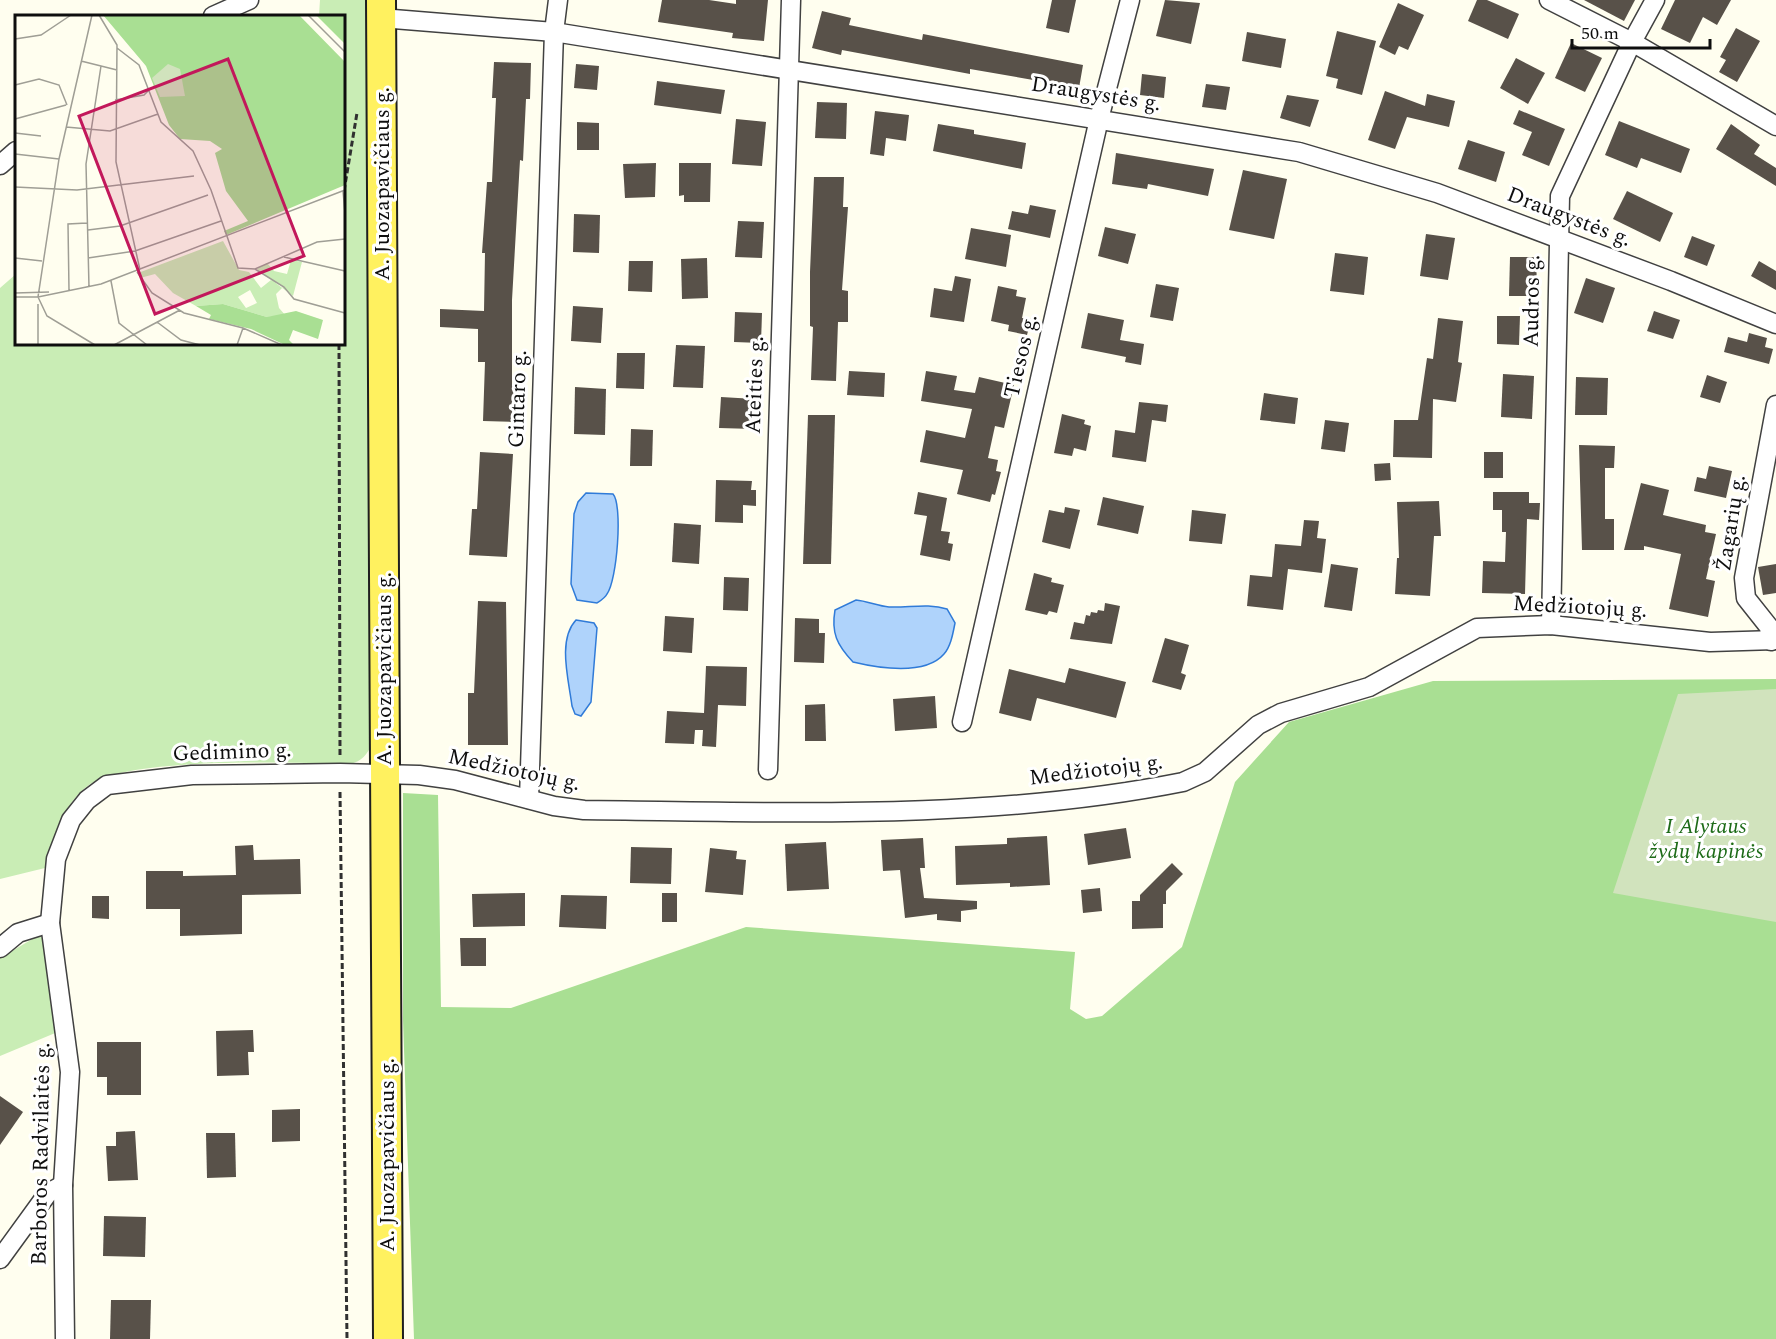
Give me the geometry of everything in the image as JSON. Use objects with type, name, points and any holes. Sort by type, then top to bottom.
[{"type":"main road","name":"A. Juozapavičiaus g.","points":[[381,9],[388,1339]]},
{"type":"street","points":[[215,15],[249,0]]},
{"type":"street","name":"Gintaro g.","points":[[528,799],[554,32],[558,0]]},
{"type":"street","name":"Ateities g.","points":[[768,770],[787,68],[791,0]]},
{"type":"street","name":"Tiesos g.","points":[[962,722],[1099,119],[1130,0]]},
{"type":"street","points":[[1549,0],[1632,42],[1776,126]]},
{"type":"street","name":"Audros g.","points":[[1551,625],[1557,237],[1560,196],[1632,42],[1656,0]]},
{"type":"street","name":"Draugystės g.","points":[[381,9],[554,32],[787,68],[1299,152],[1437,193],[1557,237],[1776,324]]},
{"type":"street","points":[[0,165],[15,152]]},
{"type":"street","name":"Žagarių g.","points":[[1773,640],[1769,627],[1746,598],[1744,578],[1776,405]]},
{"type":"street","name":"Medžiotojų g.","points":[[384,774],[419,775],[455,780],[528,799],[584,810],[906,810],[1012,804],[1183,782],[1205,772],[1258,725],[1281,713],[1369,687],[1477,628],[1551,625],[1710,642],[1773,640]]},
{"type":"street","name":"Gedimino g.","points":[[87,800],[106,785],[192,775],[384,774]]},
{"type":"street","name":"Barboros Radvilaitės g.","points":[[66,1339],[63,1185],[70,1072],[50,923],[56,859],[72,820],[87,800]]},
{"type":"street","points":[[0,948],[18,933],[50,923]]},
{"type":"street","points":[[0,1259],[48,1193],[63,1185]]},
{"type":"path","points":[[345,185],[358,107]]},
{"type":"path","points":[[339,345],[340,773],[347,1339]]},
{"type":"green space","points":[[320,0],[366,0],[372,744],[364,757],[350,764],[212,763],[135,770],[105,777],[85,788],[64,814],[45,868],[0,879],[0,288],[15,275],[15,345],[345,345],[345,15],[319,15]]},
{"type":"green space","points":[[1776,679],[1776,1339],[414,1339],[403,1020],[403,793],[438,795],[441,1007],[511,1008],[746,927],[1075,952],[1070,1009],[1086,1019],[1102,1016],[1182,947],[1235,782],[1289,722],[1433,681]]},
{"type":"green space","name":"I Alytaus žydų kapinės","points":[[1776,689],[1776,922],[1613,893],[1678,694]]},
{"type":"green space","points":[[41,934],[60,1031],[0,1056],[0,958]]},
{"type":"water","points":[[586,493],[613,494],[618,512],[618,543],[614,574],[607,594],[597,603],[577,600],[571,584],[574,514],[578,502]]},
{"type":"water","points":[[856,600],[889,607],[925,606],[947,609],[955,623],[948,647],[936,661],[913,668],[888,668],[853,662],[836,638],[834,618],[835,610]]},
{"type":"water","points":[[576,620],[594,623],[597,628],[591,702],[581,716],[575,714],[572,706],[566,661],[567,638]]},
{"type":"building","points":[[662,0],[709,0],[736,4],[736,0],[768,0],[764,41],[732,38],[733,33],[658,22]]},
{"type":"building","points":[[1052,0],[1076,0],[1069,33],[1046,28]]},
{"type":"building","points":[[1165,0],[1200,3],[1191,44],[1156,36]]},
{"type":"building","points":[[1477,0],[1487,0],[1519,14],[1508,39],[1468,21]]},
{"type":"building","points":[[1584,0],[1635,0],[1624,21]]},
{"type":"building","points":[[1675,0],[1731,0],[1717,25],[1703,17],[1690,43],[1661,29]]},
{"type":"building","points":[[1398,3],[1424,15],[1408,50],[1399,46],[1395,55],[1379,47]]},
{"type":"building","points":[[822,11],[851,18],[849,25],[922,40],[923,34],[1083,65],[1079,88],[970,69],[970,74],[842,50],[841,55],[812,48]]},
{"type":"building","points":[[1736,28],[1760,41],[1737,82],[1719,72],[1726,60],[1720,57]]},
{"type":"building","points":[[1337,31],[1376,41],[1362,95],[1336,88],[1338,79],[1326,76]]},
{"type":"building","points":[[1247,32],[1286,39],[1281,68],[1242,61]]},
{"type":"building","points":[[1571,43],[1602,58],[1585,92],[1555,78]]},
{"type":"building","points":[[1516,58],[1545,73],[1528,104],[1500,88]]},
{"type":"building","points":[[494,62],[531,63],[530,99],[526,99],[523,161],[520,160],[512,300],[512,385],[516,386],[514,422],[483,421],[485,362],[478,362],[478,329],[440,327],[440,309],[484,311],[485,253],[482,253],[487,182],[492,182],[496,98],[492,98]]},
{"type":"building","points":[[576,64],[599,66],[597,90],[574,88]]},
{"type":"building","points":[[1142,74],[1166,77],[1164,98],[1140,95]]},
{"type":"building","points":[[657,81],[725,90],[721,114],[654,105]]},
{"type":"building","points":[[1206,84],[1230,87],[1226,110],[1202,107]]},
{"type":"building","points":[[1385,91],[1425,106],[1427,94],[1455,101],[1449,127],[1407,117],[1395,149],[1368,140]]},
{"type":"building","points":[[1287,95],[1319,100],[1310,127],[1280,118]]},
{"type":"building","points":[[817,102],[847,103],[846,139],[815,138]]},
{"type":"building","points":[[1519,110],[1565,129],[1549,166],[1522,155],[1532,132],[1513,124]]},
{"type":"building","points":[[875,111],[909,115],[906,141],[886,138],[884,156],[870,154]]},
{"type":"building","points":[[736,119],[766,122],[762,166],[732,164]]},
{"type":"building","points":[[1619,121],[1690,149],[1681,173],[1641,158],[1637,168],[1605,155]]},
{"type":"building","points":[[577,122],[599,123],[599,150],[577,150]]},
{"type":"building","points":[[938,124],[974,130],[974,134],[1026,143],[1022,169],[933,151]]},
{"type":"building","points":[[1731,124],[1760,145],[1754,154],[1776,168],[1776,186],[1716,149]]},
{"type":"building","points":[[1468,140],[1505,152],[1496,182],[1458,169]]},
{"type":"building","points":[[1116,153],[1214,169],[1208,196],[1148,184],[1147,189],[1112,184]]},
{"type":"building","points":[[656,163],[655,197],[625,198],[623,164]]},
{"type":"building","points":[[679,163],[711,163],[710,202],[684,202],[684,195],[679,196]]},
{"type":"building","points":[[1243,170],[1287,179],[1274,239],[1229,230]]},
{"type":"building","points":[[814,177],[844,177],[843,207],[848,207],[842,290],[848,291],[848,322],[838,322],[836,381],[811,380],[813,327],[810,326],[810,272]]},
{"type":"building","points":[[1627,191],[1673,213],[1660,242],[1613,219]]},
{"type":"building","points":[[1030,205],[1056,210],[1050,238],[1008,229],[1012,211],[1028,214]]},
{"type":"building","points":[[574,214],[600,215],[599,253],[573,252]]},
{"type":"building","points":[[738,221],[764,222],[762,258],[735,257]]},
{"type":"building","points":[[1105,227],[1136,234],[1128,264],[1098,256]]},
{"type":"building","points":[[971,228],[1011,235],[1006,267],[965,259]]},
{"type":"building","points":[[1426,234],[1455,238],[1448,280],[1420,276]]},
{"type":"building","points":[[1692,236],[1715,245],[1707,266],[1684,257]]},
{"type":"building","points":[[1335,253],[1368,257],[1364,295],[1330,291]]},
{"type":"building","points":[[1510,257],[1537,257],[1536,296],[1509,296]]},
{"type":"building","points":[[707,258],[708,298],[682,299],[681,259]]},
{"type":"building","points":[[629,261],[653,261],[652,292],[628,291]]},
{"type":"building","points":[[1759,261],[1776,271],[1776,290],[1751,276]]},
{"type":"building","points":[[955,276],[971,279],[964,322],[930,317],[934,288],[952,291]]},
{"type":"building","points":[[1586,278],[1615,288],[1603,323],[1574,313]]},
{"type":"building","points":[[1156,284],[1179,288],[1173,321],[1150,317]]},
{"type":"building","points":[[998,286],[1017,290],[1016,296],[1026,298],[1022,318],[1031,319],[1027,335],[1008,331],[1009,325],[991,321]]},
{"type":"building","points":[[573,306],[603,308],[601,343],[571,341]]},
{"type":"building","points":[[1654,311],[1680,320],[1673,339],[1647,331]]},
{"type":"building","points":[[735,312],[762,313],[761,343],[734,342]]},
{"type":"building","points":[[1088,313],[1124,320],[1120,340],[1144,344],[1141,365],[1125,362],[1126,357],[1081,348]]},
{"type":"building","points":[[1497,316],[1520,316],[1519,345],[1497,344]]},
{"type":"building","points":[[1438,318],[1463,321],[1458,362],[1462,363],[1456,402],[1433,399],[1432,458],[1393,457],[1394,420],[1418,420],[1427,358],[1433,359]]},
{"type":"building","points":[[1749,333],[1767,338],[1765,347],[1773,349],[1769,364],[1724,352],[1728,337],[1747,342]]},
{"type":"building","points":[[676,345],[705,346],[703,388],[673,387]]},
{"type":"building","points":[[617,353],[645,353],[644,389],[616,388]]},
{"type":"building","points":[[849,371],[885,373],[884,397],[847,395]]},
{"type":"building","points":[[926,371],[957,376],[954,390],[975,393],[979,377],[1014,385],[1004,428],[995,426],[988,458],[998,460],[996,471],[1001,472],[995,495],[992,494],[990,502],[957,494],[963,470],[920,462],[926,430],[965,438],[972,409],[921,401]]},
{"type":"building","points":[[1503,374],[1534,376],[1532,419],[1501,417]]},
{"type":"building","points":[[1707,375],[1727,382],[1720,403],[1700,397]]},
{"type":"building","points":[[1576,377],[1608,378],[1607,415],[1575,415]]},
{"type":"building","points":[[575,387],[606,389],[605,435],[574,434]]},
{"type":"building","points":[[1264,393],[1298,398],[1295,424],[1260,420]]},
{"type":"building","points":[[721,397],[755,399],[754,429],[719,428]]},
{"type":"building","points":[[1139,402],[1168,405],[1166,422],[1152,420],[1146,462],[1112,457],[1115,430],[1135,433]]},
{"type":"building","points":[[1062,414],[1085,420],[1084,424],[1091,426],[1086,451],[1074,448],[1072,456],[1054,453]]},
{"type":"building","points":[[808,415],[835,415],[831,564],[803,564]]},
{"type":"building","points":[[1325,420],[1349,423],[1345,452],[1321,449]]},
{"type":"building","points":[[631,429],[653,430],[652,466],[630,466]]},
{"type":"building","points":[[1579,445],[1615,446],[1614,468],[1605,468],[1605,519],[1614,519],[1614,550],[1582,550]]},
{"type":"building","points":[[480,452],[513,454],[507,557],[469,555],[472,509],[477,509]]},
{"type":"building","points":[[1484,452],[1503,452],[1503,478],[1484,478]]},
{"type":"building","points":[[1390,463],[1391,480],[1375,481],[1374,464]]},
{"type":"building","points":[[1709,466],[1732,471],[1726,498],[1694,491],[1697,477],[1706,479]]},
{"type":"building","points":[[716,480],[752,481],[751,490],[756,490],[756,506],[743,505],[743,523],[715,522]]},
{"type":"building","points":[[1641,483],[1669,490],[1663,515],[1706,525],[1705,532],[1716,534],[1706,579],[1715,581],[1708,617],[1669,609],[1681,554],[1644,546],[1644,550],[1624,550]]},
{"type":"building","points":[[918,492],[947,498],[941,531],[950,532],[948,543],[953,544],[950,561],[920,555],[927,516],[914,514]]},
{"type":"building","points":[[1493,492],[1529,492],[1529,503],[1540,503],[1539,520],[1527,519],[1525,594],[1482,593],[1483,561],[1505,562],[1506,532],[1502,532],[1502,510],[1493,510]]},
{"type":"building","points":[[1103,497],[1144,506],[1138,534],[1097,525]]},
{"type":"building","points":[[1439,501],[1441,536],[1434,536],[1430,596],[1395,594],[1397,558],[1399,558],[1397,502]]},
{"type":"building","points":[[1065,507],[1080,510],[1070,549],[1042,542],[1049,510],[1064,513]]},
{"type":"building","points":[[1192,510],[1226,514],[1222,544],[1189,541]]},
{"type":"building","points":[[1304,520],[1319,521],[1317,538],[1326,539],[1322,573],[1288,569],[1283,610],[1247,606],[1250,575],[1272,577],[1275,544],[1301,546]]},
{"type":"building","points":[[674,523],[701,525],[699,564],[672,562]]},
{"type":"building","points":[[1331,564],[1358,568],[1352,611],[1324,607]]},
{"type":"building","points":[[1776,564],[1776,593],[1763,595],[1758,567]]},
{"type":"building","points":[[1034,573],[1052,578],[1051,582],[1064,585],[1057,613],[1049,611],[1047,615],[1025,610]]},
{"type":"building","points":[[724,577],[749,578],[748,611],[723,610]]},
{"type":"building","points":[[478,601],[506,602],[508,745],[468,745],[468,693],[474,693]]},
{"type":"building","points":[[1105,603],[1120,606],[1112,644],[1070,639],[1074,622],[1084,624],[1086,615],[1090,616],[1091,612],[1097,613],[1098,610],[1104,611]]},
{"type":"building","points":[[665,616],[694,618],[692,653],[663,651]]},
{"type":"building","points":[[795,618],[819,619],[819,633],[825,633],[824,663],[794,662]]},
{"type":"building","points":[[1165,638],[1189,645],[1181,673],[1186,675],[1181,690],[1152,682]]},
{"type":"building","points":[[706,666],[747,667],[746,706],[718,705],[716,747],[702,746],[703,730],[695,730],[694,744],[665,743],[667,711],[704,713]]},
{"type":"building","points":[[1069,668],[1126,682],[1116,718],[1037,698],[1031,721],[999,713],[1009,669],[1065,683]]},
{"type":"building","points":[[935,696],[937,728],[895,731],[893,699]]},
{"type":"building","points":[[825,704],[826,741],[805,741],[805,705]]},
{"type":"building","points":[[1126,828],[1131,858],[1088,865],[1084,834]]},
{"type":"building","points":[[1047,836],[1050,885],[1010,887],[1010,883],[956,885],[955,846],[1007,844],[1007,838]]},
{"type":"building","points":[[923,838],[925,868],[920,868],[924,898],[977,901],[977,909],[961,911],[961,922],[937,920],[937,914],[905,918],[900,870],[883,871],[881,840]]},
{"type":"building","points":[[826,842],[829,889],[787,891],[785,844]]},
{"type":"building","points":[[253,845],[254,860],[300,859],[301,894],[242,895],[242,934],[180,936],[180,909],[146,909],[146,871],[183,871],[183,876],[236,875],[235,846]]},
{"type":"building","points":[[631,847],[672,848],[671,884],[630,883]]},
{"type":"building","points":[[710,848],[737,851],[736,859],[746,860],[743,895],[705,892]]},
{"type":"building","points":[[1172,863],[1183,874],[1166,891],[1166,904],[1163,904],[1163,928],[1132,929],[1132,901],[1140,901],[1140,895]]},
{"type":"building","points":[[1100,888],[1102,911],[1083,913],[1081,890]]},
{"type":"building","points":[[525,893],[525,926],[473,927],[472,894]]},
{"type":"building","points":[[662,893],[677,893],[677,922],[662,922]]},
{"type":"building","points":[[561,895],[607,896],[606,929],[559,927]]},
{"type":"building","points":[[92,896],[109,896],[109,919],[92,918]]},
{"type":"building","points":[[460,938],[486,938],[486,966],[461,966]]},
{"type":"building","points":[[253,1030],[254,1052],[248,1052],[249,1075],[217,1076],[216,1031]]},
{"type":"building","points":[[97,1042],[141,1042],[141,1095],[107,1095],[107,1077],[97,1077]]},
{"type":"building","points":[[0,1096],[23,1112],[0,1145]]},
{"type":"building","points":[[300,1109],[300,1141],[272,1142],[272,1110]]},
{"type":"building","points":[[135,1131],[138,1180],[108,1181],[106,1146],[116,1146],[116,1132]]},
{"type":"building","points":[[206,1133],[235,1133],[236,1177],[207,1178]]},
{"type":"building","points":[[104,1216],[146,1217],[145,1257],[103,1256]]},
{"type":"building","points":[[111,1300],[151,1300],[150,1339],[110,1339]]}]
